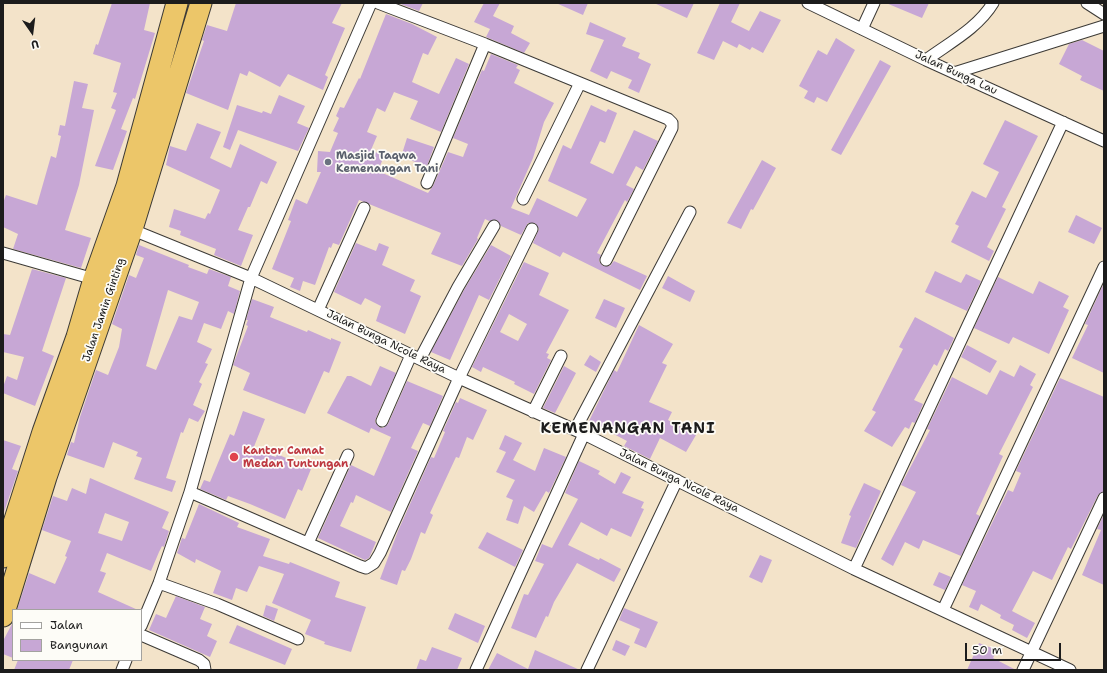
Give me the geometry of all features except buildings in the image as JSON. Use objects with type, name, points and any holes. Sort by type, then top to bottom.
[{"type":"highway","name":"Jalan Jamin Ginting","points":[[3,557],[43,432],[77,337],[94,279],[122,226],[127,186],[177,3]]},
{"type":"highway","name":"Jalan Jamin Ginting","points":[[3,616],[122,226],[201,3]]},
{"type":"street","points":[[142,624],[159,583],[190,492],[250,278],[371,3]]},
{"type":"street","points":[[378,3],[485,44],[668,119],[672,123],[672,128],[606,260]]},
{"type":"street","name":"Jalan Bunga Lau","points":[[808,3],[926,60],[1104,141]]},
{"type":"street","points":[[862,29],[874,3]]},
{"type":"street","points":[[926,60],[977,23],[986,14],[993,3]]},
{"type":"street","points":[[1087,3],[1104,14]]},
{"type":"street","points":[[954,73],[1104,26]]},
{"type":"street","points":[[427,183],[485,44]]},
{"type":"street","points":[[523,199],[580,83]]},
{"type":"street","points":[[854,569],[1062,122]]},
{"type":"street","points":[[318,310],[364,208]]},
{"type":"street","points":[[476,670],[580,432],[690,212]]},
{"type":"street","name":"Jalan Bunga Ncole Raya","points":[[122,226],[250,278],[459,378],[580,432],[854,569],[1070,670]]},
{"type":"street","points":[[382,421],[416,357],[494,226]]},
{"type":"street","points":[[190,492],[360,566],[366,568],[374,563],[380,554],[459,378],[532,229]]},
{"type":"street","points":[[3,252],[94,279]]},
{"type":"street","points":[[944,610],[1104,267]]},
{"type":"street","points":[[533,412],[561,356]]},
{"type":"street","points":[[308,543],[348,455]]},
{"type":"street","points":[[587,670],[677,480]]},
{"type":"street","points":[[1023,670],[1104,498]]},
{"type":"street","points":[[159,583],[217,604],[298,639]]},
{"type":"street","points":[[142,635],[199,660],[204,664],[205,670]]},
{"type":"place","name":"Masjid Taqwa Kemenangan Tani","points":[[328,162]]},
{"type":"place","name":"Kantor Camat Medan Tuntungan","points":[[234,457]]},
{"type":"district","name":"KEMENANGAN TANI","points":[[628,429]]}]
